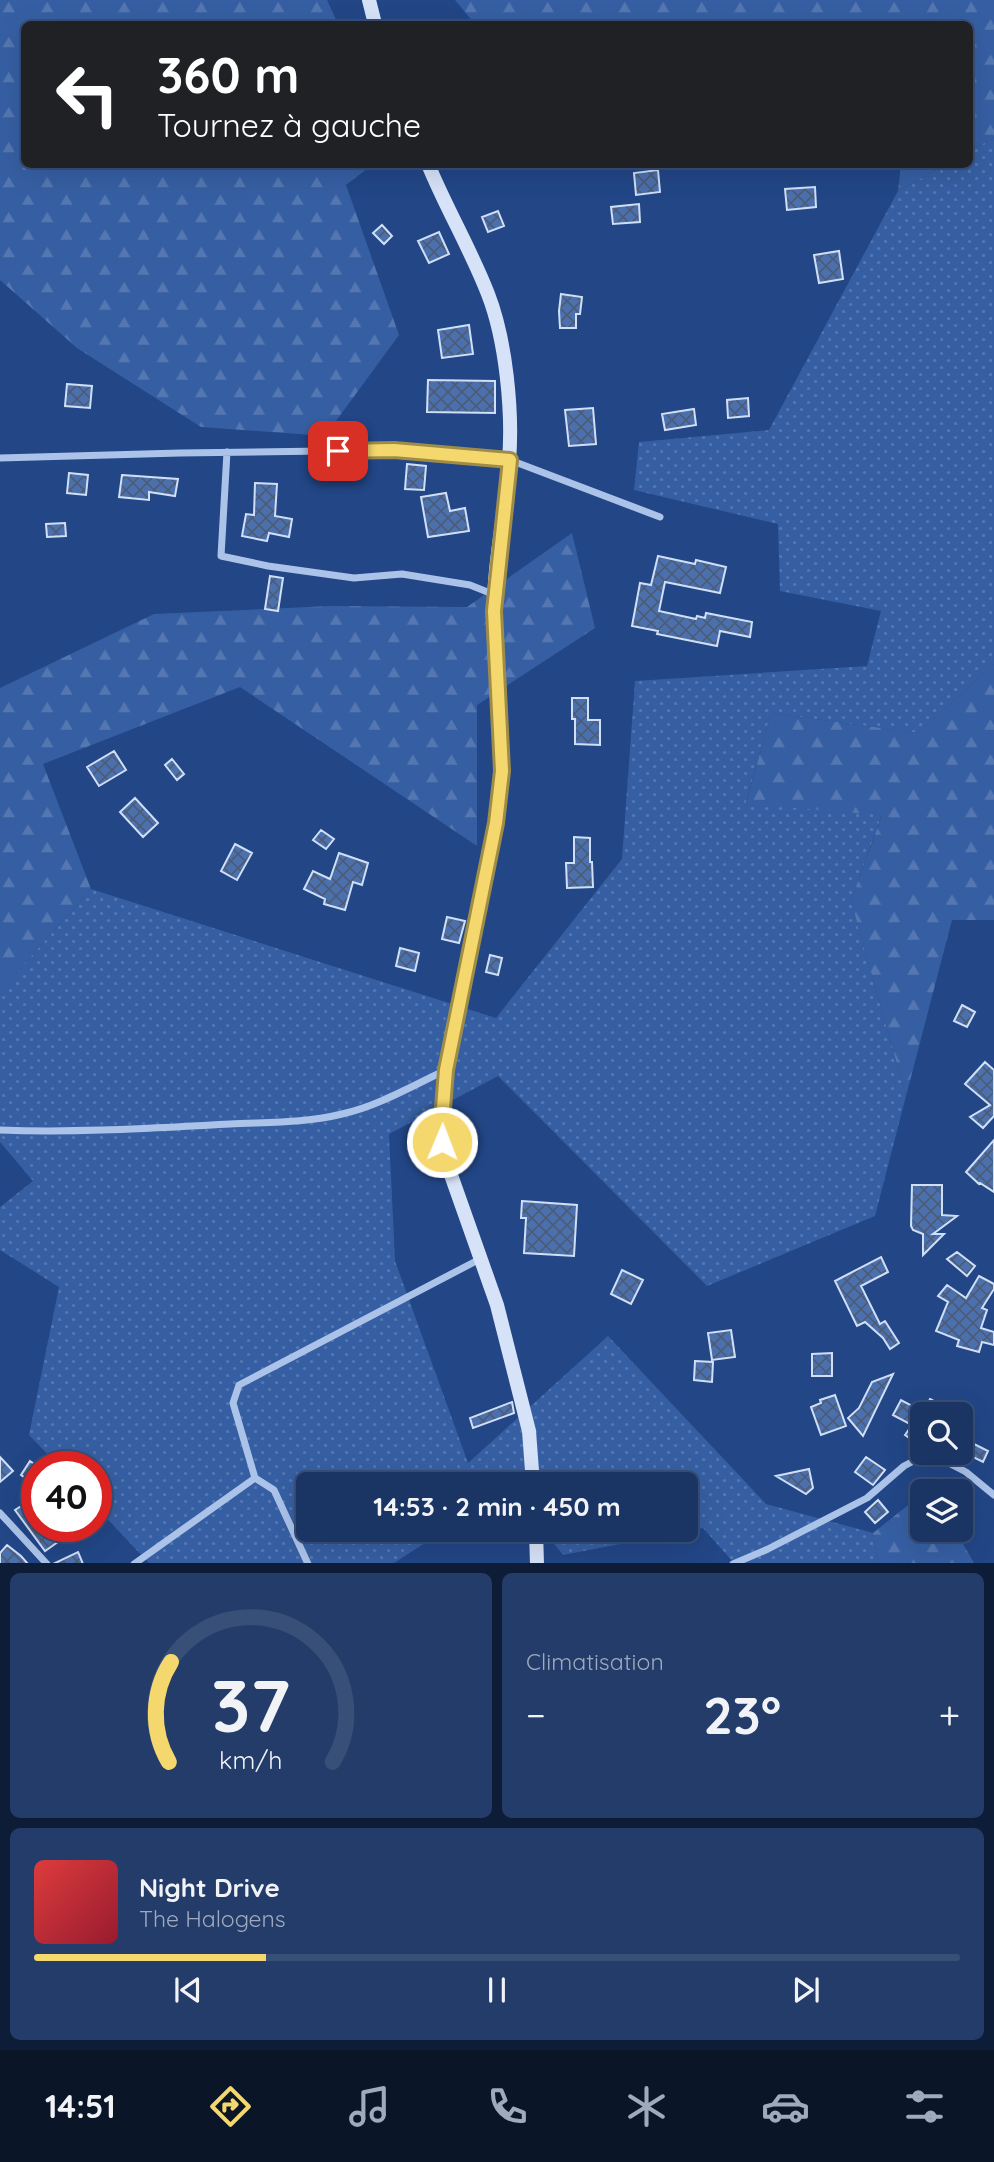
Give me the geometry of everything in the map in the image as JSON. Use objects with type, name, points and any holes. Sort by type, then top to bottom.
[{"type":"street","points":[[371,1],[375,21]]},
{"type":"street","points":[[430,168],[488,293],[496,318],[510,413],[510,460],[494,611],[502,771],[496,823],[446,1070],[442,1121],[445,1158],[497,1305],[529,1431],[532,1472]]},
{"type":"street","points":[[0,458],[394,450],[510,460],[660,517]]},
{"type":"street","points":[[227,452],[220,556],[354,578],[402,574],[470,585],[495,595]]},
{"type":"street","points":[[0,1130],[50,1132],[144,1129],[310,1119],[354,1110],[446,1070]]},
{"type":"street","points":[[308,1563],[274,1490],[255,1478],[233,1403],[239,1385],[481,1259]]},
{"type":"street","points":[[733,1563],[768,1549],[867,1498],[904,1466],[923,1456],[939,1458],[966,1472],[994,1495]]},
{"type":"street","points":[[134,1563],[255,1478]]},
{"type":"street","points":[[0,1513],[47,1563]]},
{"type":"street","points":[[536,1542],[537,1563]]},
{"type":"green space","points":[[0,0],[327,0],[337,21],[21,21],[21,168],[368,168],[346,185],[399,335],[325,436],[201,427],[77,348],[0,280]]},
{"type":"green space","points":[[455,0],[994,0],[994,137],[973,149],[973,21],[472,21]]},
{"type":"green space","points":[[994,137],[994,664],[918,733],[771,713],[746,803],[882,814],[851,901],[906,1096],[875,1216],[707,1286],[498,1076],[389,1134],[395,1261],[468,1463],[608,1336],[766,1504],[873,1533],[878,1563],[734,1563],[703,1528],[698,1529],[698,1472],[296,1472],[296,1542],[426,1542],[394,1563],[149,1563],[112,1524],[112,1451],[44,1451],[29,1435],[59,1287],[0,1250],[0,1207],[33,1181],[0,1142],[0,991],[91,889],[496,1018],[622,859],[635,681],[867,666],[881,611],[780,591],[778,524],[634,490],[639,442],[769,430],[898,191],[940,168],[973,168],[973,149]]},
{"type":"green space","points":[[901,168],[940,168],[898,191]]},
{"type":"green space","points":[[572,533],[595,628],[477,705],[477,846],[240,687],[43,764],[91,889],[0,991],[0,688],[154,614],[331,606],[467,607]]},
{"type":"green space","points":[[994,664],[994,920],[952,920],[906,1096],[851,901],[882,815],[746,804],[771,713],[918,733]]},
{"type":"green space","points":[[910,1504],[910,1542],[962,1542],[974,1563],[878,1563],[873,1533]]},
{"type":"green space","points":[[553,1542],[630,1542],[563,1555]]},
{"type":"building","points":[[658,170],[660,192],[636,195],[634,173]]},
{"type":"building","points":[[815,187],[816,207],[787,210],[785,189]]},
{"type":"building","points":[[639,204],[640,222],[613,224],[611,207]]},
{"type":"building","points":[[498,211],[504,226],[488,232],[482,217]]},
{"type":"building","points":[[382,225],[392,236],[384,244],[373,233]]},
{"type":"building","points":[[439,232],[449,254],[429,263],[418,241]]},
{"type":"building","points":[[839,251],[843,279],[819,283],[814,255]]},
{"type":"building","points":[[561,294],[582,297],[580,314],[576,314],[576,328],[560,328]]},
{"type":"building","points":[[469,325],[473,354],[442,358],[438,330]]},
{"type":"building","points":[[428,380],[495,381],[495,413],[427,412]]},
{"type":"building","points":[[67,384],[92,386],[90,408],[65,406]]},
{"type":"building","points":[[748,398],[749,416],[728,418],[727,400]]},
{"type":"building","points":[[593,408],[596,444],[569,446],[565,410]]},
{"type":"building","points":[[694,409],[696,425],[665,430],[662,414]]},
{"type":"building","points":[[407,464],[426,466],[424,490],[405,489]]},
{"type":"building","points":[[69,473],[88,475],[86,495],[67,493]]},
{"type":"building","points":[[122,475],[178,479],[175,496],[149,492],[149,500],[119,497]]},
{"type":"building","points":[[255,483],[277,484],[275,516],[292,519],[289,537],[269,533],[267,541],[242,536],[246,514],[254,515]]},
{"type":"building","points":[[446,493],[450,511],[465,508],[469,531],[428,537],[421,497]]},
{"type":"building","points":[[65,523],[66,536],[47,537],[46,524]]},
{"type":"building","points":[[658,556],[695,564],[696,560],[726,567],[720,593],[665,582],[659,611],[696,619],[697,616],[705,618],[706,613],[752,622],[750,637],[720,631],[717,646],[632,626],[640,583],[651,585]]},
{"type":"building","points":[[270,576],[283,578],[278,611],[265,609]]},
{"type":"building","points":[[572,698],[588,698],[588,720],[600,720],[600,745],[575,744]]},
{"type":"building","points":[[114,751],[126,770],[99,786],[87,767]]},
{"type":"building","points":[[172,759],[184,774],[177,780],[165,765]]},
{"type":"building","points":[[135,798],[158,823],[143,837],[120,812]]},
{"type":"building","points":[[321,830],[334,839],[326,849],[313,840]]},
{"type":"building","points":[[574,837],[590,838],[593,887],[567,888],[566,863],[574,863]]},
{"type":"building","points":[[235,844],[252,853],[237,880],[221,871]]},
{"type":"building","points":[[339,853],[368,863],[362,885],[353,882],[345,910],[324,904],[325,899],[304,889],[313,871],[330,879]]},
{"type":"building","points":[[447,917],[465,921],[459,943],[442,939]]},
{"type":"building","points":[[400,948],[419,953],[415,971],[396,966]]},
{"type":"building","points":[[490,955],[502,958],[498,975],[486,972]]},
{"type":"building","points":[[962,1005],[975,1012],[967,1027],[954,1021]]},
{"type":"building","points":[[985,1062],[994,1070],[994,1116],[983,1128],[970,1117],[990,1105],[965,1084]]},
{"type":"building","points":[[994,1140],[994,1192],[979,1184],[966,1172]]},
{"type":"building","points":[[912,1185],[942,1185],[942,1215],[957,1216],[933,1234],[944,1234],[923,1255],[923,1234],[913,1230],[911,1226]]},
{"type":"building","points":[[522,1201],[577,1205],[574,1256],[524,1253],[526,1218],[521,1218]]},
{"type":"building","points":[[957,1252],[975,1266],[967,1276],[947,1259]]},
{"type":"building","points":[[881,1257],[888,1272],[861,1286],[880,1324],[885,1321],[899,1343],[890,1349],[883,1338],[865,1322],[857,1326],[835,1281]]},
{"type":"building","points":[[622,1270],[643,1280],[631,1304],[611,1294]]},
{"type":"building","points":[[979,1276],[994,1284],[994,1289],[982,1308],[987,1310],[981,1328],[994,1332],[994,1345],[982,1342],[979,1352],[957,1346],[959,1340],[936,1331],[948,1302],[938,1296],[947,1285],[966,1298]]},
{"type":"building","points":[[731,1330],[735,1357],[712,1360],[708,1333]]},
{"type":"building","points":[[832,1353],[832,1376],[812,1376],[812,1354]]},
{"type":"building","points":[[695,1361],[713,1362],[712,1382],[694,1380]]},
{"type":"building","points":[[893,1374],[863,1436],[848,1418],[859,1408],[872,1382]]},
{"type":"building","points":[[835,1395],[846,1426],[821,1435],[811,1407],[821,1403],[820,1400]]},
{"type":"building","points":[[901,1400],[910,1405],[910,1424],[893,1415]]},
{"type":"building","points":[[512,1402],[514,1413],[473,1428],[470,1418]]},
{"type":"building","points":[[974,1444],[988,1451],[983,1462],[973,1457]]},
{"type":"building","points":[[0,1457],[13,1471],[0,1482]]},
{"type":"building","points":[[866,1457],[885,1470],[873,1485],[855,1472]]},
{"type":"building","points":[[809,1469],[813,1488],[806,1494],[776,1476]]},
{"type":"building","points":[[878,1500],[888,1512],[875,1523],[865,1512]]},
{"type":"building","points":[[21,1506],[21,1518],[15,1510]]},
{"type":"building","points":[[38,1542],[58,1542],[45,1551]]},
{"type":"building","points":[[7,1545],[27,1563],[0,1563],[0,1553]]},
{"type":"building","points":[[78,1552],[83,1563],[55,1563]]},
{"type":"route","points":[[338,451],[394,450],[510,460],[496,572],[494,611],[502,771],[496,823],[446,1070],[442,1142]]}]
